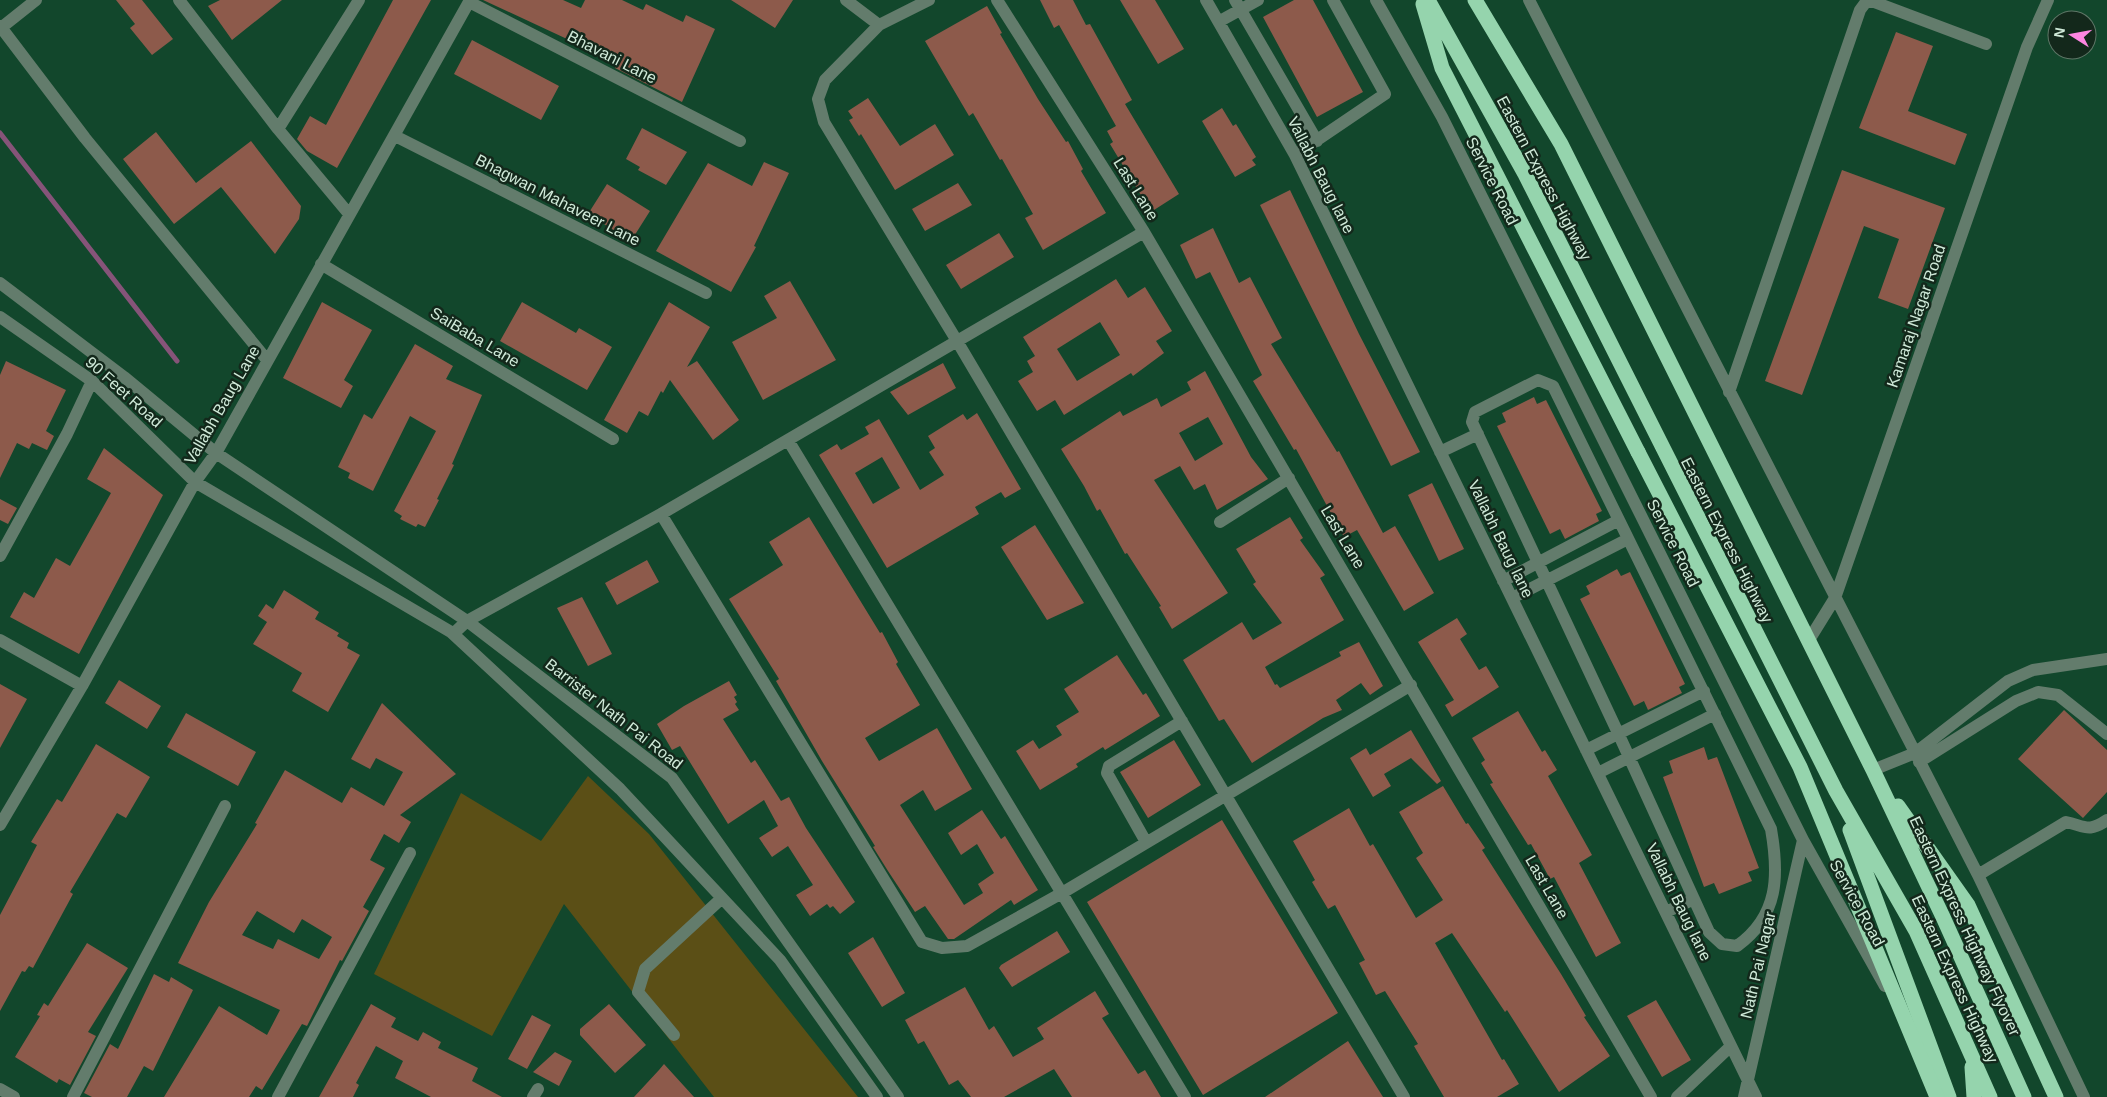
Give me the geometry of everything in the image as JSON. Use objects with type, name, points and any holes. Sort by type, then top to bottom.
[{"type":"highway","points":[[1422,0],[1442,68],[1800,767],[1937,1097]]},
{"type":"highway","name":"Eastern Express Highway","points":[[1428,0],[1525,174],[1836,791],[1916,931],[1990,1097]]},
{"type":"highway","name":"Eastern Express Highway","points":[[1475,0],[1561,144],[1873,770]]},
{"type":"highway","points":[[1873,770],[1968,905],[2056,1097]]},
{"type":"highway","name":"Eastern Express Highway Flyover","points":[[1873,770],[1943,917],[2024,1097]]},
{"type":"highway","points":[[1836,791],[1948,1097]]},
{"type":"highway","points":[[1972,1056],[1974,1097]]},
{"type":"street","points":[[36,0],[1,27],[85,138],[267,360]]},
{"type":"street","points":[[278,129],[358,0]]},
{"type":"street","points":[[846,0],[879,26]]},
{"type":"street","points":[[929,0],[879,26],[824,80],[818,99],[824,122],[957,341],[1404,1097]]},
{"type":"street","name":"Last Lane","points":[[997,0],[1144,232],[1651,1097]]},
{"type":"street","name":"Vallabh Baug lane","points":[[1206,0],[1220,21],[1295,155],[1756,1097]]},
{"type":"street","points":[[1220,21],[1237,5],[1258,0]]},
{"type":"street","points":[[1295,155],[1385,94],[1333,0]]},
{"type":"street","name":"Service Road","points":[[1376,0],[1442,117],[1803,840],[1948,1097]]},
{"type":"street","points":[[1529,0],[1557,50],[1729,392],[1978,875],[2084,1097]]},
{"type":"street","name":"Kamaraj Nagar Road","points":[[1808,640],[1835,598],[2027,47],[2048,0]]},
{"type":"street","points":[[184,1],[278,129],[349,214]]},
{"type":"street","name":"Vallabh Baug Lane","points":[[0,825],[82,686],[195,482],[216,453],[470,1]]},
{"type":"street","name":"Bhavani Lane","points":[[470,1],[740,141]]},
{"type":"street","points":[[1729,392],[1860,10],[1866,2],[1874,2],[1986,44]]},
{"type":"street","points":[[1237,5],[1317,140]]},
{"type":"street","name":"Bhagwan Mahaveer Lane","points":[[395,136],[706,293]]},
{"type":"street","points":[[453,634],[467,621],[661,514],[1144,232]]},
{"type":"street","name":"SaiBaba Lane","points":[[321,264],[613,438]]},
{"type":"street","name":"Barrister Nath Pai Road","points":[[0,283],[124,377],[216,453],[467,621],[672,778],[898,1097]]},
{"type":"street","name":"90 Feet Road","points":[[2,323],[92,381],[195,482],[453,634],[620,789],[780,960],[877,1097]]},
{"type":"street","points":[[1538,380],[1549,383],[1704,691],[1771,829],[1776,855],[1774,889],[1766,916],[1753,935],[1737,946],[1722,944],[1709,932],[1478,434],[1472,422],[1475,412],[1538,380]]},
{"type":"street","points":[[0,556],[67,434],[92,381]]},
{"type":"street","points":[[1440,452],[1478,434]]},
{"type":"street","points":[[788,440],[1185,1097]]},
{"type":"street","points":[[1220,522],[1289,478]]},
{"type":"street","points":[[661,514],[922,942],[942,948],[967,946],[1062,893],[1411,685]]},
{"type":"street","points":[[1503,581],[1618,520]]},
{"type":"street","points":[[1512,598],[1628,539]]},
{"type":"street","points":[[0,640],[82,686]]},
{"type":"street","points":[[1917,758],[2008,681],[2033,670],[2107,659]]},
{"type":"street","points":[[1586,750],[1704,691]]},
{"type":"street","points":[[1873,770],[1917,758],[2016,700],[2038,692],[2058,695],[2107,734]]},
{"type":"street","points":[[1598,773],[1715,714]]},
{"type":"street","points":[[1146,842],[1107,773],[1107,769],[1182,721]]},
{"type":"street","points":[[73,1097],[225,806]]},
{"type":"street","points":[[1978,875],[2066,822],[2086,829],[2107,820]]},
{"type":"street","name":"Nath Pai Nagar","points":[[1744,1097],[1803,840]]},
{"type":"street","points":[[278,1097],[410,853]]},
{"type":"street","points":[[674,1035],[638,992],[645,970],[722,898]]},
{"type":"street","points":[[1666,912],[1694,899]]},
{"type":"street","points":[[1677,1097],[1731,1046]]},
{"type":"street","points":[[0,1089],[14,1097]]},
{"type":"shaded area","points":[[588,776],[649,834],[858,1097],[714,1097],[564,904],[492,1036],[374,974],[461,793],[541,841]]},
{"type":"building","points":[[116,0],[142,0],[173,39],[152,55],[130,28],[135,24]]},
{"type":"building","points":[[220,0],[282,0],[232,40],[208,6]]},
{"type":"building","points":[[393,0],[431,0],[337,168],[307,151],[297,139],[310,116],[326,125]]},
{"type":"building","points":[[483,0],[563,0],[581,8],[585,0],[622,0],[643,10],[646,4],[683,22],[686,15],[715,29],[682,102],[615,68],[616,65],[566,41],[567,39]]},
{"type":"building","points":[[731,0],[793,0],[775,28]]},
{"type":"building","points":[[1040,0],[1073,0],[1086,25],[1090,24],[1132,100],[1125,104],[1179,194],[1154,210],[1151,205],[1148,207],[1110,144],[1113,142],[1107,131],[1116,126],[1059,25],[1054,28]]},
{"type":"building","points":[[1120,0],[1155,0],[1184,49],[1158,64]]},
{"type":"building","points":[[1294,0],[1313,0],[1363,92],[1317,117],[1263,17]]},
{"type":"building","points":[[987,6],[1002,33],[1000,34],[1038,99],[1066,142],[1068,141],[1083,169],[1081,171],[1106,213],[1043,250],[1025,218],[1033,214],[1002,159],[1000,160],[973,113],[969,116],[925,41]]},
{"type":"building","points":[[1896,32],[1933,46],[1908,111],[1967,134],[1955,165],[1859,128]]},
{"type":"building","points":[[472,40],[559,86],[541,120],[454,74]]},
{"type":"building","points":[[868,98],[900,146],[935,124],[954,155],[895,190],[861,134],[859,136],[849,120],[853,118],[848,111]]},
{"type":"building","points":[[1222,108],[1233,126],[1236,124],[1256,157],[1252,160],[1256,165],[1235,177],[1202,121]]},
{"type":"building","points":[[642,128],[687,152],[666,185],[638,170],[640,167],[626,159]]},
{"type":"building","points":[[156,132],[196,183],[251,141],[301,206],[299,219],[275,254],[221,187],[174,224],[123,159]]},
{"type":"building","points":[[764,162],[789,173],[754,246],[756,247],[731,292],[656,251],[708,163],[752,186]]},
{"type":"building","points":[[1842,170],[1945,208],[1908,309],[1878,298],[1899,239],[1864,226],[1802,395],[1765,381]]},
{"type":"building","points":[[958,183],[972,205],[925,231],[912,209]]},
{"type":"building","points":[[607,184],[650,211],[631,241],[588,214]]},
{"type":"building","points":[[1290,190],[1359,334],[1420,452],[1391,466],[1260,205]]},
{"type":"building","points":[[1213,228],[1239,283],[1250,277],[1282,338],[1271,344],[1337,452],[1339,451],[1383,533],[1395,526],[1434,593],[1404,611],[1357,530],[1344,537],[1296,449],[1294,450],[1253,381],[1262,375],[1210,272],[1196,279],[1180,245]]},
{"type":"building","points":[[999,233],[1014,257],[961,289],[946,265]]},
{"type":"building","points":[[1116,279],[1128,298],[1145,287],[1172,331],[1156,341],[1164,353],[1133,376],[1131,373],[1064,415],[1055,400],[1037,411],[1018,381],[1033,372],[1027,361],[1035,356],[1023,337]],"holes":[[[1100,322],[1120,355],[1077,381],[1057,349]]]},
{"type":"building","points":[[790,281],[836,360],[763,400],[732,342],[777,318],[764,296]]},
{"type":"building","points":[[322,302],[372,330],[344,380],[353,386],[341,408],[283,378]]},
{"type":"building","points":[[522,302],[576,333],[579,328],[612,347],[587,390],[500,341]]},
{"type":"building","points":[[669,302],[710,327],[687,367],[697,361],[739,420],[713,440],[670,380],[663,393],[661,391],[648,416],[639,411],[627,433],[604,420]]},
{"type":"building","points":[[415,344],[453,366],[446,379],[482,395],[452,464],[454,465],[437,499],[439,500],[425,527],[418,524],[416,527],[400,519],[402,516],[394,511],[436,431],[410,416],[373,491],[348,478],[350,473],[338,467],[364,414],[372,419]]},
{"type":"building","points":[[6,361],[66,390],[46,431],[54,436],[47,450],[32,443],[29,449],[17,443],[0,478],[0,375]]},
{"type":"building","points":[[943,363],[956,388],[908,415],[890,392]]},
{"type":"building","points":[[1205,371],[1251,457],[1268,479],[1217,510],[1205,484],[1194,490],[1180,466],[1154,480],[1228,593],[1172,629],[1159,607],[1161,606],[1127,553],[1125,554],[1100,509],[1097,511],[1061,449],[1120,411],[1123,416],[1157,398],[1161,407],[1191,390],[1187,382]],"holes":[[[1208,417],[1223,444],[1195,461],[1179,433]]]},
{"type":"building","points":[[1534,397],[1537,404],[1546,400],[1602,511],[1596,514],[1599,521],[1565,539],[1560,529],[1550,534],[1497,426],[1506,422],[1502,413]]},
{"type":"building","points":[[977,413],[1021,489],[1005,498],[1001,492],[975,507],[979,514],[887,568],[819,455],[837,444],[841,450],[869,434],[865,427],[879,419],[920,490],[944,475],[929,452],[935,448],[928,436],[963,414],[967,420]],"holes":[[[882,457],[900,488],[873,504],[855,473]]]},
{"type":"building","points":[[104,448],[163,495],[79,654],[10,617],[24,592],[34,598],[56,558],[70,566],[111,493],[87,479]]},
{"type":"building","points":[[1432,483],[1464,549],[1439,561],[1408,495]]},
{"type":"building","points":[[0,499],[17,508],[8,524],[0,520]]},
{"type":"building","points":[[809,517],[880,633],[882,632],[898,662],[896,664],[920,705],[865,738],[879,761],[937,728],[972,789],[935,811],[923,790],[900,805],[964,905],[983,893],[978,884],[994,873],[977,844],[961,855],[948,833],[982,810],[1001,839],[1005,836],[1038,890],[1014,905],[1011,900],[954,939],[948,939],[925,906],[915,912],[873,847],[875,846],[822,761],[776,681],[779,679],[729,599],[783,565],[769,542]]},
{"type":"building","points":[[1290,517],[1303,538],[1300,540],[1325,575],[1320,578],[1344,620],[1265,667],[1275,685],[1277,684],[1280,688],[1341,656],[1339,652],[1359,642],[1383,686],[1370,695],[1361,683],[1336,700],[1342,710],[1323,718],[1252,763],[1224,719],[1219,721],[1183,660],[1242,622],[1253,640],[1282,623],[1253,584],[1256,582],[1236,549]]},
{"type":"building","points":[[1035,525],[1084,603],[1047,620],[1001,547]]},
{"type":"building","points":[[647,560],[659,582],[617,605],[605,583]]},
{"type":"building","points":[[1617,569],[1621,576],[1630,572],[1685,684],[1679,687],[1682,693],[1648,710],[1644,701],[1634,706],[1580,599],[1590,594],[1586,586]]},
{"type":"building","points":[[284,590],[319,612],[315,619],[339,633],[337,636],[349,643],[347,648],[360,655],[328,712],[292,691],[302,673],[253,644],[267,622],[258,616],[266,604],[273,609]]},
{"type":"building","points":[[582,597],[612,654],[588,666],[557,608]]},
{"type":"building","points":[[1457,618],[1467,634],[1460,639],[1479,670],[1486,666],[1499,687],[1452,717],[1445,705],[1454,700],[1418,642]]},
{"type":"building","points":[[1117,655],[1143,695],[1146,693],[1160,716],[1105,750],[1103,747],[1076,764],[1078,767],[1040,790],[1016,751],[1033,740],[1039,749],[1062,735],[1056,726],[1079,712],[1064,689]]},
{"type":"building","points":[[119,680],[161,706],[147,729],[105,703]]},
{"type":"building","points":[[729,681],[737,695],[734,697],[737,702],[735,704],[739,710],[723,719],[751,763],[755,760],[781,801],[789,797],[806,828],[855,902],[840,914],[833,906],[830,908],[827,904],[810,916],[796,895],[813,885],[788,846],[772,857],[759,838],[778,826],[764,800],[728,824],[680,746],[672,750],[657,724],[684,706]]},
{"type":"building","points":[[0,684],[27,699],[0,748]]},
{"type":"building","points":[[382,703],[456,774],[400,815],[411,822],[399,843],[384,834],[370,860],[385,868],[363,907],[369,911],[342,961],[340,960],[307,1026],[302,1024],[262,1090],[256,1086],[249,1097],[164,1097],[219,1006],[267,1035],[280,1010],[178,963],[209,902],[257,824],[255,823],[285,770],[342,803],[351,787],[384,806],[403,772],[376,758],[370,769],[351,759]],"holes":[[[257,911],[294,933],[302,919],[332,937],[319,959],[278,939],[273,949],[242,935]]]},
{"type":"building","points":[[2064,710],[2107,750],[2107,792],[2083,818],[2018,759]]},
{"type":"building","points":[[1518,711],[1542,752],[1545,750],[1557,770],[1548,776],[1592,855],[1579,863],[1621,943],[1596,957],[1554,877],[1550,879],[1531,844],[1528,845],[1490,784],[1493,783],[1481,763],[1485,760],[1472,738]]},
{"type":"building","points":[[186,713],[256,752],[238,786],[167,747]]},
{"type":"building","points":[[1411,730],[1441,781],[1437,784],[1411,758],[1384,774],[1391,786],[1373,797],[1350,758],[1366,748],[1370,755]]},
{"type":"building","points":[[1174,740],[1201,785],[1148,818],[1120,772]]},
{"type":"building","points":[[96,744],[150,777],[126,818],[117,813],[70,892],[73,894],[33,968],[29,966],[25,972],[22,971],[0,1011],[0,915],[37,845],[31,842],[57,799],[62,802]]},
{"type":"building","points":[[1704,747],[1708,760],[1717,757],[1759,868],[1748,872],[1752,881],[1719,894],[1714,883],[1704,887],[1663,777],[1673,773],[1669,761]]},
{"type":"building","points":[[1443,786],[1466,824],[1468,823],[1485,848],[1482,850],[1561,974],[1586,1016],[1584,1017],[1610,1056],[1559,1092],[1507,1010],[1505,1012],[1452,933],[1435,943],[1502,1060],[1504,1059],[1519,1084],[1497,1097],[1444,1097],[1414,1046],[1418,1044],[1385,991],[1376,995],[1359,963],[1365,960],[1335,905],[1328,909],[1312,882],[1315,880],[1293,841],[1349,808],[1370,846],[1373,844],[1416,918],[1443,900],[1416,858],[1423,853],[1399,812]]},
{"type":"building","points":[[1222,820],[1338,1013],[1203,1095],[1087,902]]},
{"type":"building","points":[[1057,931],[1070,952],[1012,987],[999,968],[1001,965]]},
{"type":"building","points":[[873,937],[905,993],[882,1007],[848,953]]},
{"type":"building","points":[[87,943],[128,968],[88,1032],[96,1036],[70,1085],[59,1079],[57,1083],[15,1057],[40,1016],[37,1015],[44,1003],[48,1006]]},
{"type":"building","points":[[154,974],[169,982],[171,977],[193,990],[153,1071],[144,1066],[127,1097],[92,1097],[84,1093],[110,1044],[118,1049]]},
{"type":"building","points":[[965,987],[989,1030],[994,1026],[1013,1057],[1044,1039],[1037,1028],[1095,991],[1109,1014],[1102,1018],[1138,1074],[1145,1070],[1161,1097],[1072,1097],[1054,1069],[1004,1097],[971,1097],[958,1080],[949,1085],[924,1041],[918,1044],[905,1020]]},
{"type":"building","points":[[1656,1000],[1691,1060],[1662,1077],[1627,1016]]},
{"type":"building","points":[[371,1004],[396,1018],[391,1027],[418,1041],[423,1032],[441,1042],[438,1048],[478,1068],[472,1081],[502,1097],[431,1097],[395,1078],[403,1061],[376,1046],[356,1083],[359,1085],[353,1097],[319,1097]]},
{"type":"building","points":[[609,1004],[646,1045],[615,1073],[580,1035],[580,1029]]},
{"type":"building","points":[[532,1015],[551,1025],[527,1069],[508,1059]]},
{"type":"building","points":[[1348,1041],[1383,1097],[1265,1097]]},
{"type":"building","points":[[555,1052],[572,1061],[559,1086],[533,1072]]},
{"type":"building","points":[[664,1064],[694,1097],[634,1097],[659,1070]]},
{"type":"waterway","points":[[0,133],[177,361]]}]
